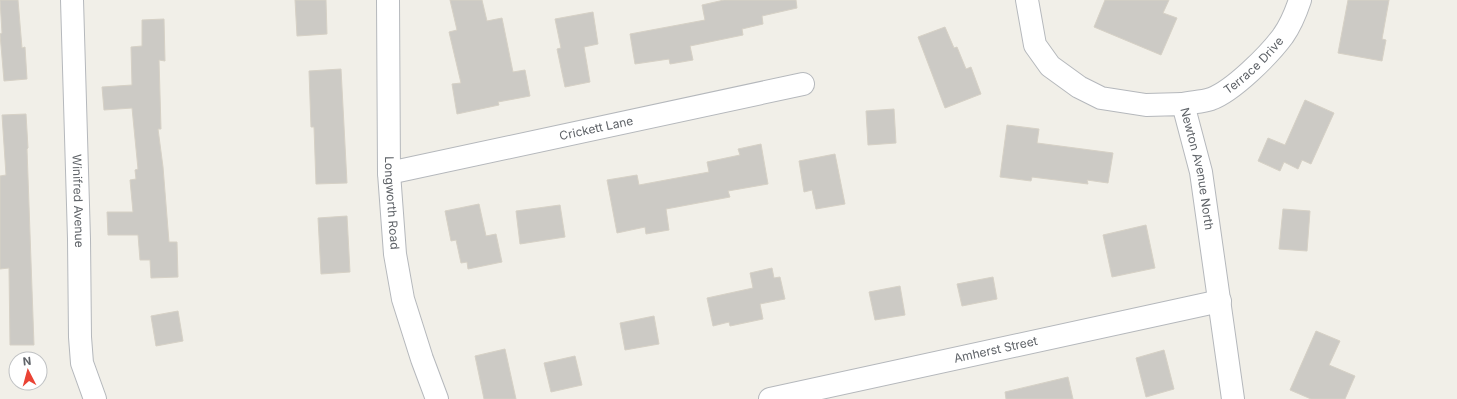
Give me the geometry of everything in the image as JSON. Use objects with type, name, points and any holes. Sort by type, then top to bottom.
[{"type":"street","name":"Winifred Avenue","points":[[72,0],[79,239],[80,337],[82,363],[95,399]]},
{"type":"street","name":"Longworth Road","points":[[388,0],[389,173],[395,254],[403,299],[422,359],[437,399]]},
{"type":"street","name":"Newton Avenue North","points":[[1027,0],[1035,45],[1050,66],[1079,87],[1101,98],[1146,105],[1183,104],[1201,172],[1233,399]]},
{"type":"street","name":"Terrace Drive","points":[[1183,104],[1211,99],[1238,83],[1261,61],[1283,36],[1300,0]]},
{"type":"street","name":"Crickett Lane","points":[[389,173],[803,84]]},
{"type":"street","name":"Amherst Street","points":[[770,399],[1220,301]]},
{"type":"building","points":[[0,0],[18,0],[22,48],[25,47],[27,79],[4,81],[0,34],[2,33]]},
{"type":"building","points":[[295,0],[326,0],[327,34],[297,36]]},
{"type":"building","points":[[450,0],[482,0],[487,21],[502,18],[513,72],[525,70],[530,96],[498,102],[499,105],[457,114],[452,84],[461,83],[449,32],[457,30]]},
{"type":"building","points":[[724,0],[796,0],[797,8],[762,16],[763,24],[742,29],[743,35],[690,46],[693,60],[670,64],[669,59],[635,64],[630,34],[705,20],[702,5]]},
{"type":"building","points":[[1105,0],[1169,0],[1163,13],[1177,18],[1161,55],[1094,27]]},
{"type":"building","points":[[1348,0],[1389,0],[1382,39],[1386,40],[1382,61],[1338,53]]},
{"type":"building","points":[[593,12],[598,44],[584,47],[590,82],[565,87],[557,49],[561,48],[555,19]]},
{"type":"building","points":[[164,19],[165,61],[159,60],[161,129],[158,129],[163,167],[169,242],[177,242],[178,277],[151,278],[150,260],[140,260],[138,235],[108,235],[107,212],[133,212],[130,180],[136,179],[135,170],[138,169],[132,108],[104,110],[102,87],[132,85],[131,47],[142,46],[142,20]]},
{"type":"building","points":[[945,27],[954,48],[957,47],[966,69],[971,67],[981,94],[945,108],[918,37]]},
{"type":"building","points":[[341,69],[347,183],[316,184],[314,127],[311,127],[309,71]]},
{"type":"building","points":[[1305,100],[1334,113],[1311,164],[1302,160],[1298,169],[1284,162],[1280,171],[1258,161],[1268,138],[1285,145]]},
{"type":"building","points":[[894,109],[896,143],[868,145],[866,111]]},
{"type":"building","points":[[26,114],[34,345],[10,345],[9,268],[0,269],[0,176],[6,175],[2,115]]},
{"type":"building","points":[[1007,125],[1039,129],[1037,143],[1113,153],[1108,183],[1087,180],[1088,184],[1032,177],[1031,181],[1000,177]]},
{"type":"building","points":[[761,144],[768,184],[728,191],[730,197],[666,209],[669,230],[646,234],[645,227],[617,233],[607,180],[637,175],[639,185],[709,172],[707,162],[740,155],[738,149]]},
{"type":"building","points":[[835,154],[845,204],[816,209],[812,190],[804,192],[799,161]]},
{"type":"building","points":[[479,204],[486,236],[496,234],[502,262],[468,269],[467,262],[461,263],[456,240],[451,241],[445,211]]},
{"type":"building","points":[[560,205],[565,237],[520,244],[516,211]]},
{"type":"building","points":[[1283,209],[1310,211],[1307,251],[1279,249]]},
{"type":"building","points":[[347,216],[350,272],[321,274],[318,218]]},
{"type":"building","points":[[1146,225],[1155,268],[1112,277],[1103,235]]},
{"type":"building","points":[[772,268],[774,278],[780,277],[785,299],[760,304],[763,319],[730,326],[729,322],[713,326],[707,298],[753,288],[750,273]]},
{"type":"building","points":[[993,277],[997,299],[962,306],[957,284]]},
{"type":"building","points":[[900,286],[905,315],[875,320],[869,292]]},
{"type":"building","points":[[178,311],[183,341],[156,346],[151,316]]},
{"type":"building","points":[[654,316],[659,344],[625,350],[620,323]]},
{"type":"building","points":[[1316,331],[1340,341],[1329,365],[1355,376],[1345,399],[1311,399],[1290,390]]},
{"type":"building","points":[[505,349],[516,399],[484,399],[475,356]]},
{"type":"building","points":[[1164,350],[1174,389],[1146,397],[1136,358]]},
{"type":"building","points":[[575,356],[582,385],[551,392],[544,363]]},
{"type":"building","points":[[1068,377],[1073,399],[1006,399],[1005,392]]}]
